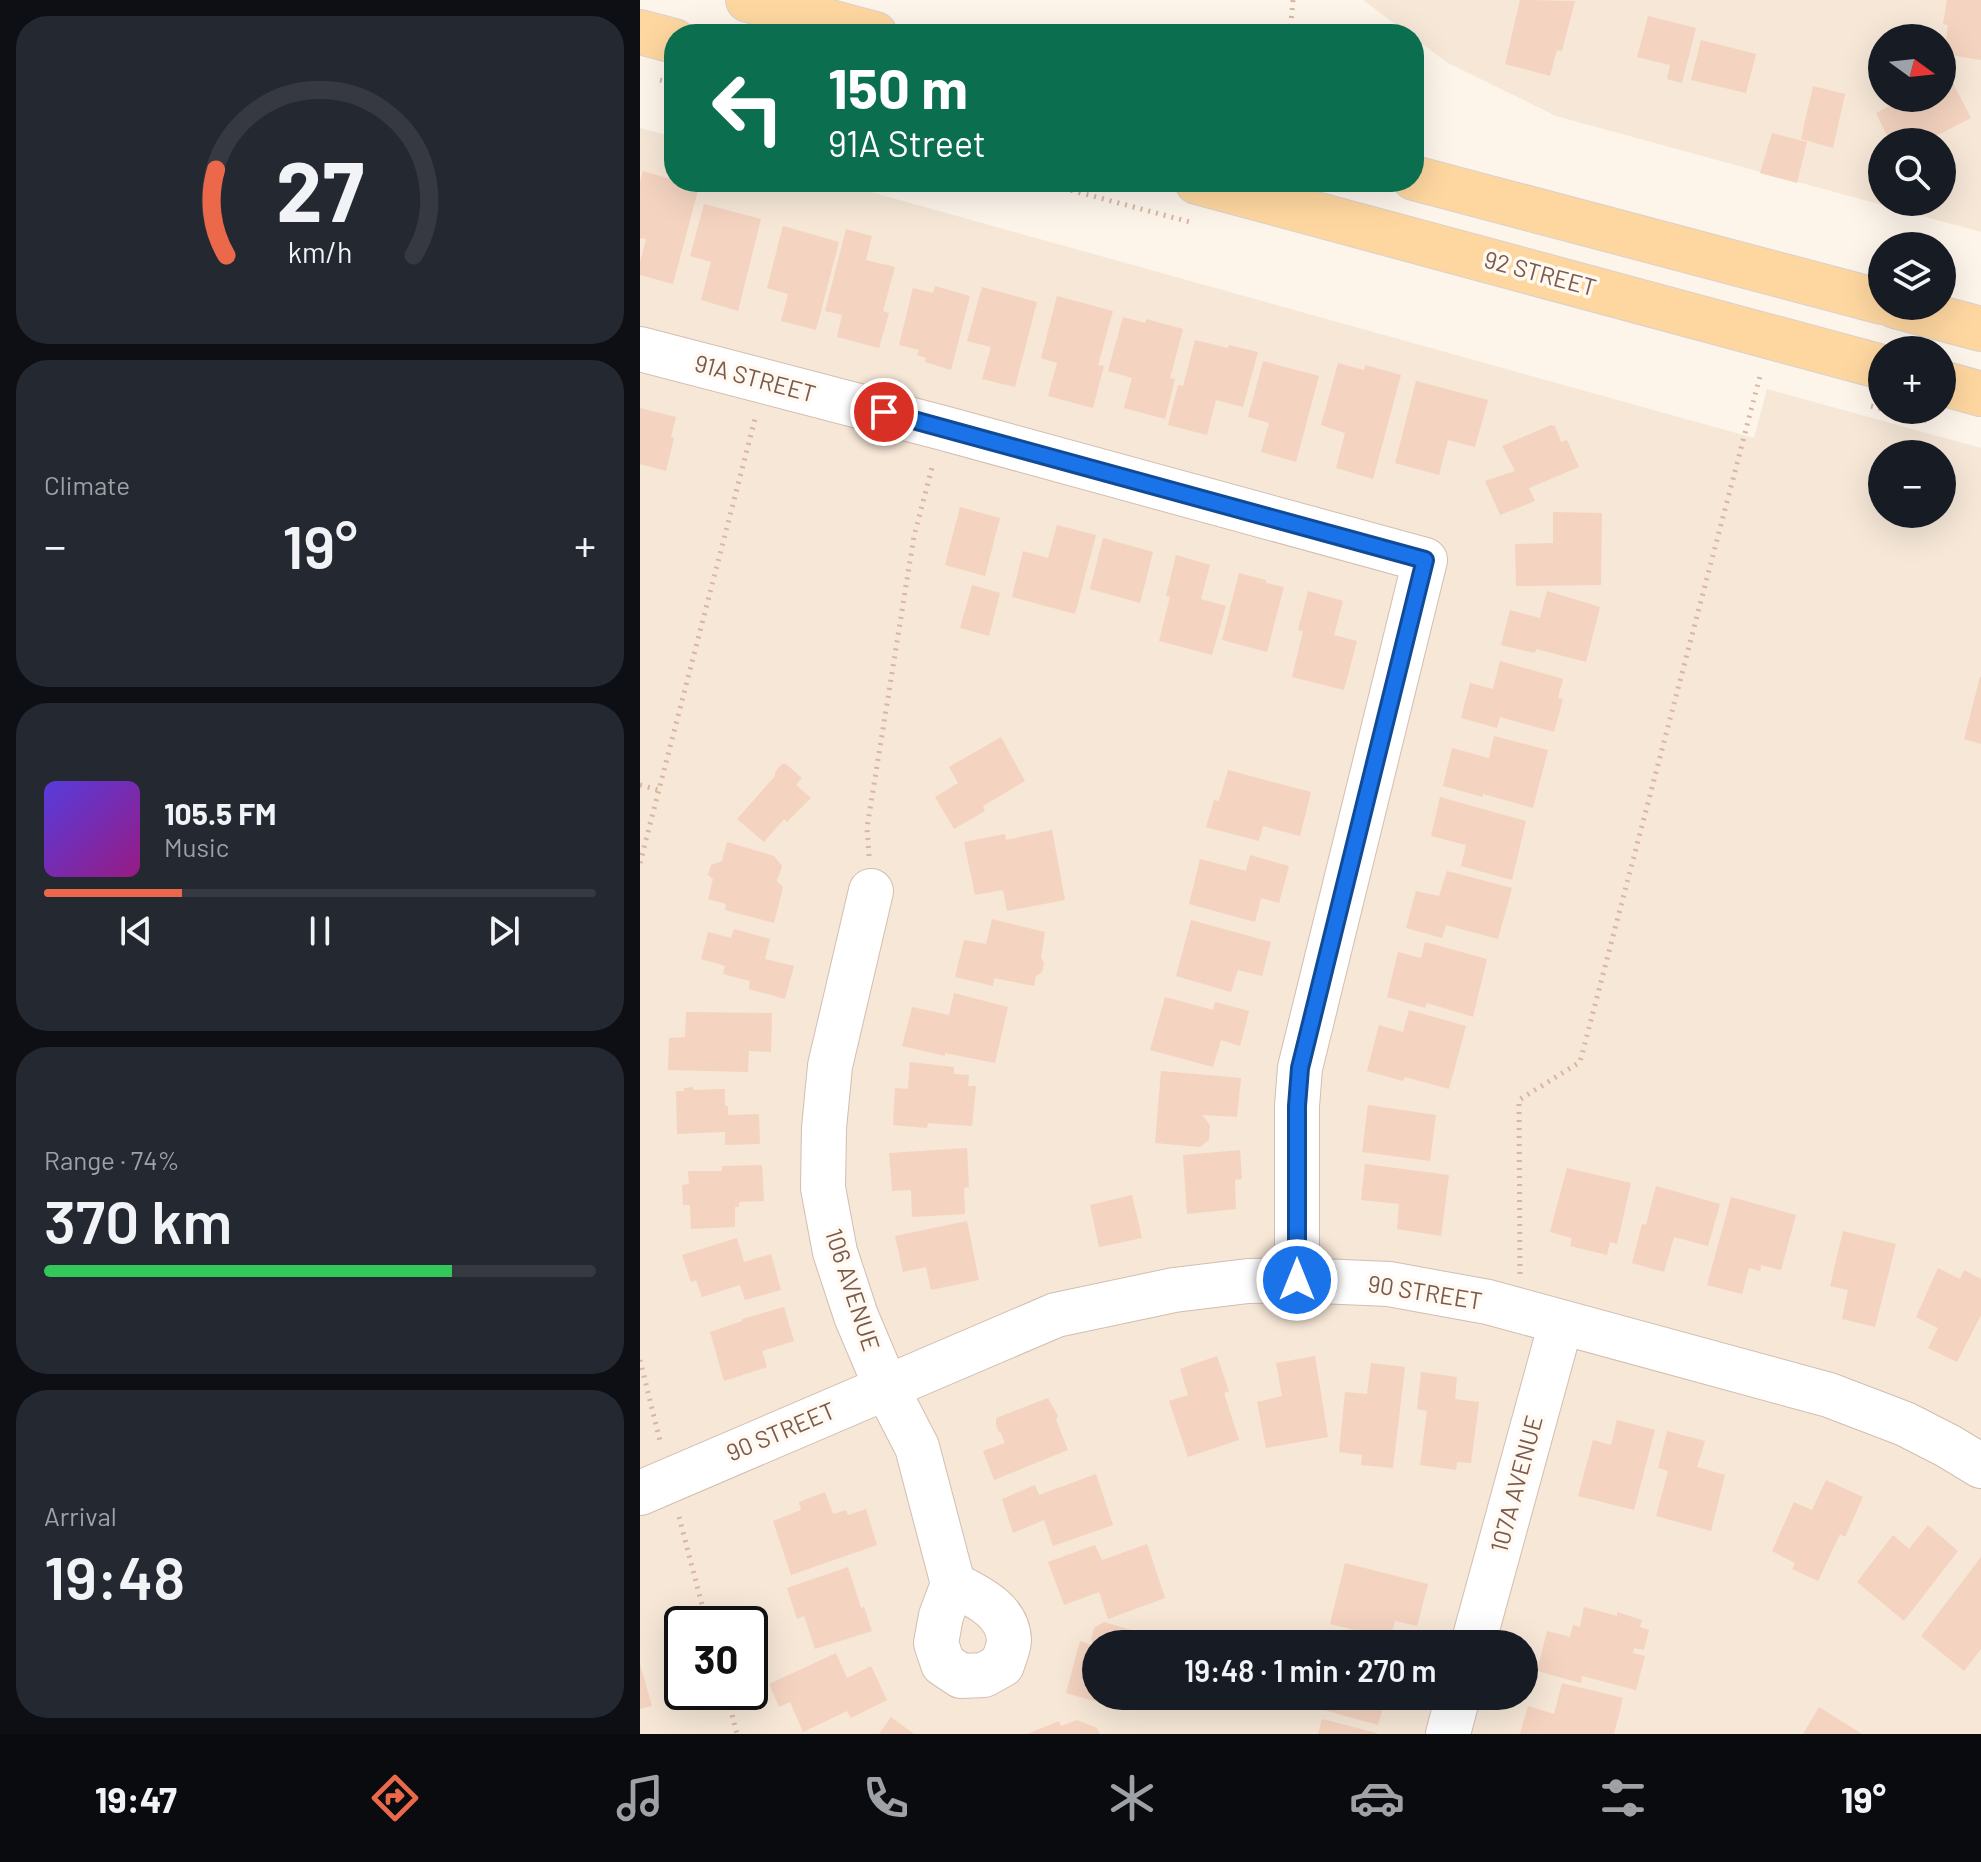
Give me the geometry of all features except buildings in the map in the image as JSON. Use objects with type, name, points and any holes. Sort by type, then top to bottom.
[{"type":"main road","points":[[748,0],[838,24]]},
{"type":"main road","points":[[640,32],[664,38]]},
{"type":"main road","points":[[1424,181],[1868,298]]},
{"type":"main road","name":"92 STREET","points":[[1234,192],[1868,363]]},
{"type":"main road","points":[[1947,320],[1981,329]]},
{"type":"main road","points":[[1956,387],[1981,394]]},
{"type":"street","name":"91A STREET","points":[[640,349],[1425,560],[1300,1068],[1297,1106],[1297,1280]]},
{"type":"street","name":"106 AVENUE","points":[[871,891],[830,1066],[824,1128],[823,1188],[835,1252],[856,1316],[886,1387],[917,1447],[953,1584]]},
{"type":"street","name":"90 STREET","points":[[640,1493],[1056,1315],[1211,1284],[1297,1280],[1389,1284],[1488,1302],[1829,1395],[1905,1424],[1981,1466]]},
{"type":"street","name":"107A AVENUE","points":[[1477,1630],[1561,1323]]},
{"type":"street","points":[[1448,1734],[1454,1710]]},
{"type":"path","points":[[1291,24],[1293,0]]},
{"type":"path","points":[[1520,1281],[1519,1100],[1580,1062],[1760,376]]},
{"type":"path","points":[[640,863],[765,381]]},
{"type":"path","points":[[871,891],[867,828],[914,536],[943,428]]},
{"type":"path","points":[[640,785],[658,790]]},
{"type":"path","points":[[731,1710],[737,1734]]},
{"type":"shaded area","points":[[1363,0],[1981,0],[1981,232],[1922,216],[1956,216],[1956,128],[1868,128],[1868,201],[1556,116],[1448,63],[1424,45],[1424,24],[1395,24]]},
{"type":"shaded area","points":[[640,128],[664,134],[664,192],[871,192],[1754,438],[1767,389],[1868,417],[1868,424],[1894,424],[1952,440],[1868,440],[1868,528],[1956,528],[1956,441],[1981,448],[1981,1734],[640,1734]]},
{"type":"route","points":[[884,412],[1425,560],[1300,1068],[1297,1106],[1297,1280]]}]
